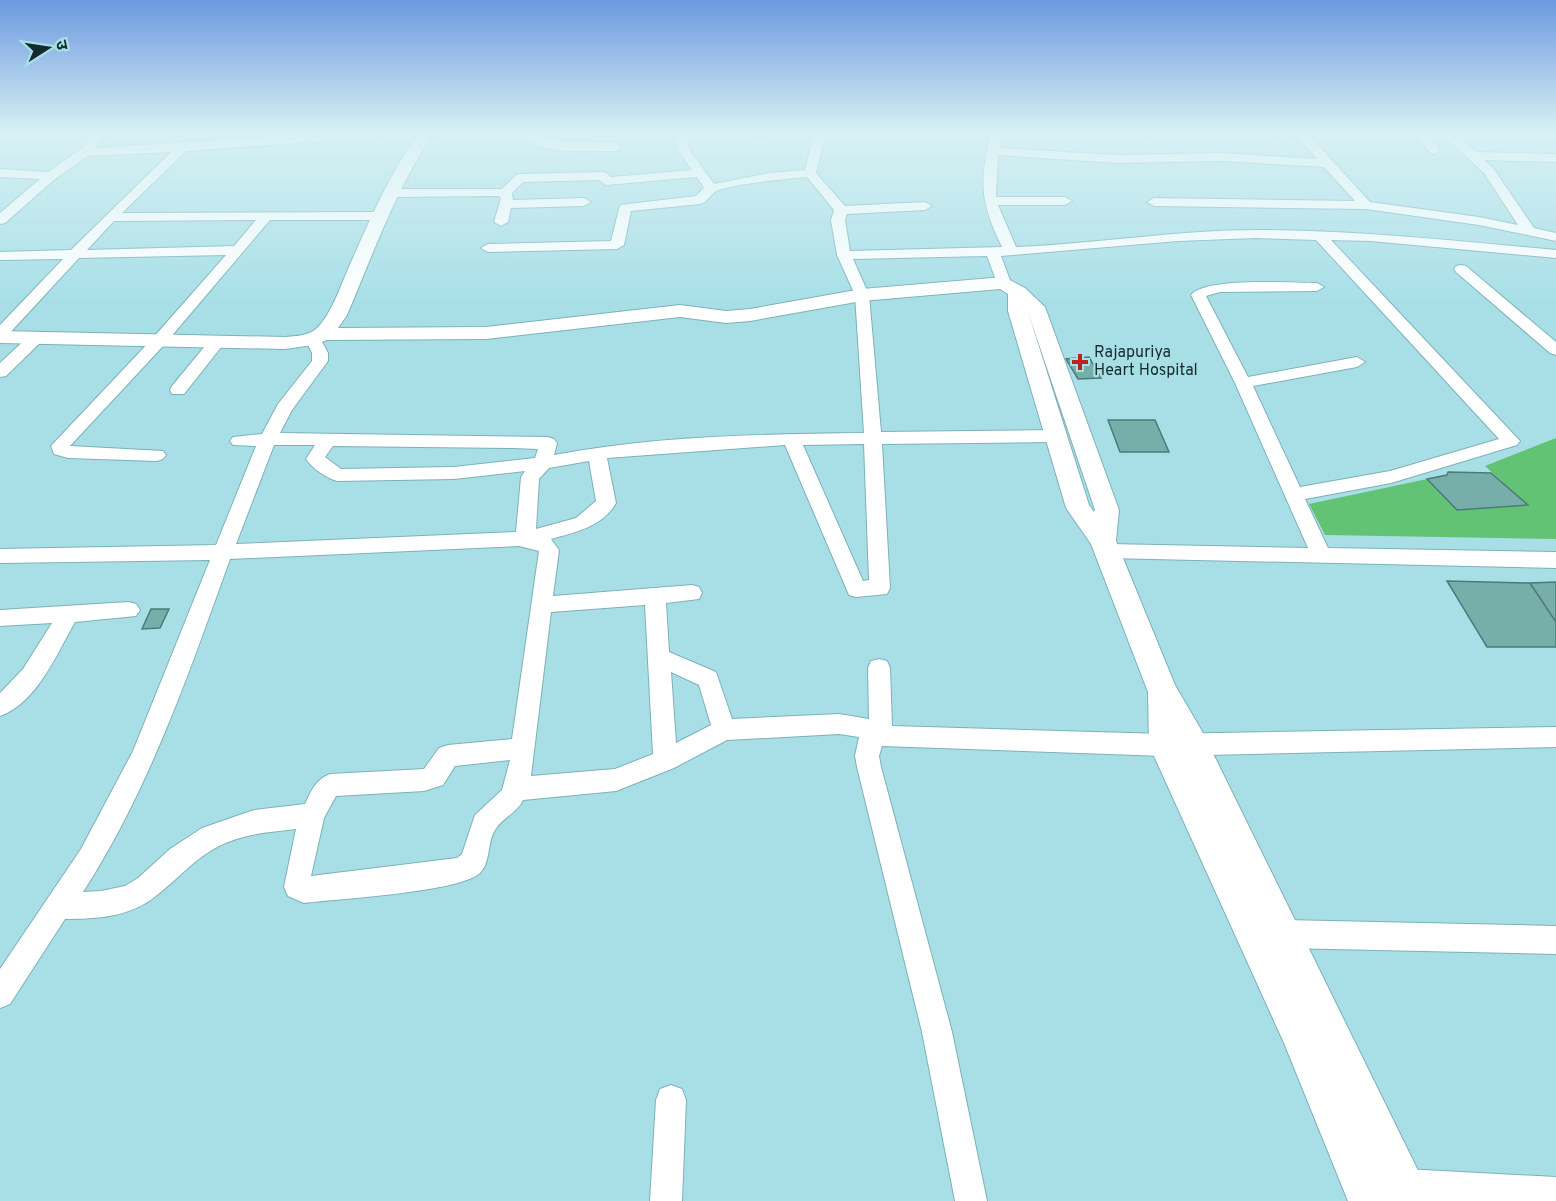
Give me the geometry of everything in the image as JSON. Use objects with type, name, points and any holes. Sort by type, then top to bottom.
[{"type":"street","points":[[0,220],[36,189]]},
{"type":"street","points":[[0,336],[110,217],[142,189]]},
{"type":"street","points":[[0,994],[90,858],[143,756],[268,439],[284,408],[320,361],[318,337],[337,315],[380,216],[394,189]]},
{"type":"street","points":[[501,222],[506,199],[513,189]]},
{"type":"street","points":[[488,248],[617,245],[625,208],[700,200],[710,189]]},
{"type":"street","points":[[823,189],[841,210]]},
{"type":"street","points":[[991,189],[992,212],[1011,251]]},
{"type":"street","points":[[1350,189],[1366,205]]},
{"type":"street","points":[[1501,189],[1529,231]]},
{"type":"street","points":[[392,193],[493,191],[506,199],[585,202]]},
{"type":"street","points":[[991,201],[1065,201]]},
{"type":"street","points":[[1154,202],[1366,205],[1456,218],[1556,237]]},
{"type":"street","points":[[841,210],[925,206]]},
{"type":"street","points":[[791,439],[856,589],[880,588],[873,437],[862,295],[844,255],[838,220],[841,210]]},
{"type":"street","points":[[157,455],[68,452],[60,450],[60,446],[158,342],[267,216]]},
{"type":"street","points":[[110,217],[380,216]]},
{"type":"street","points":[[844,255],[993,252],[1178,237],[1256,234],[1415,240],[1556,254]]},
{"type":"street","points":[[1295,494],[1391,477],[1511,441],[1323,240]]},
{"type":"street","points":[[0,255],[238,250]]},
{"type":"street","points":[[993,252],[1011,287],[1078,508],[1106,546],[1162,690],[1178,744],[1369,1201]]},
{"type":"street","points":[[1461,269],[1556,350]]},
{"type":"street","points":[[0,336],[158,342],[285,343],[318,337],[486,333],[681,311],[726,317],[862,295],[1011,287],[1038,311],[1058,363],[1107,510],[1106,546]]},
{"type":"street","points":[[1317,287],[1220,288],[1204,291],[1198,296],[1244,383],[1322,556]]},
{"type":"street","points":[[0,372],[36,338]]},
{"type":"street","points":[[178,390],[216,343]]},
{"type":"street","points":[[1244,383],[1357,362]]},
{"type":"street","points":[[328,440],[315,459],[337,475],[454,473],[543,463],[597,453],[694,444],[873,437],[1055,436]]},
{"type":"street","points":[[239,441],[268,439],[548,443],[543,463],[530,477],[525,539]]},
{"type":"street","points":[[0,556],[223,552],[525,539],[583,524],[606,503],[597,453]]},
{"type":"street","points":[[523,748],[448,756],[434,777],[424,780],[330,785],[322,792],[313,815],[297,886],[304,890],[445,874],[464,869],[473,862],[484,823],[507,803],[516,789],[523,748],[549,550],[543,543],[525,539]]},
{"type":"street","points":[[1106,546],[1322,556],[1556,560]]},
{"type":"street","points":[[541,605],[692,593]]},
{"type":"street","points":[[655,596],[665,760]]},
{"type":"street","points":[[0,618],[129,610]]},
{"type":"street","points":[[0,706],[15,696],[25,683],[69,614]]},
{"type":"street","points":[[658,657],[708,679],[724,730]]},
{"type":"street","points":[[879,668],[881,736]]},
{"type":"street","points":[[516,789],[616,780],[665,760],[724,730],[839,724],[862,727],[881,736]]},
{"type":"street","points":[[971,1201],[937,1032],[867,756],[872,739],[881,736],[1178,744],[1556,737]]},
{"type":"street","points":[[1178,744],[1284,934],[1409,1193],[1556,1193]]},
{"type":"street","points":[[58,906],[101,905],[130,898],[147,887],[179,858],[211,837],[254,822],[313,815]]},
{"type":"street","points":[[1284,934],[1556,940]]},
{"type":"street","points":[[666,1201],[671,1100]]},
{"type":"green space","points":[[1556,438],[1556,539],[1325,535],[1309,504],[1427,479],[1457,510],[1527,505],[1485,466]]},
{"type":"building","points":[[1089,357],[1101,378],[1078,379],[1066,359]]},
{"type":"building","points":[[1108,420],[1155,420],[1169,452],[1120,452]]},
{"type":"building","points":[[1448,472],[1491,473],[1528,505],[1457,510],[1427,479],[1447,475]]},
{"type":"building","points":[[1447,581],[1530,583],[1556,622],[1556,647],[1487,647]]},
{"type":"building","points":[[1556,582],[1556,622],[1530,583]]},
{"type":"building","points":[[151,609],[169,609],[160,628],[142,629]]},
{"type":"place","name":"Rajapuriya Heart Hospital","points":[[1080,362]]}]
